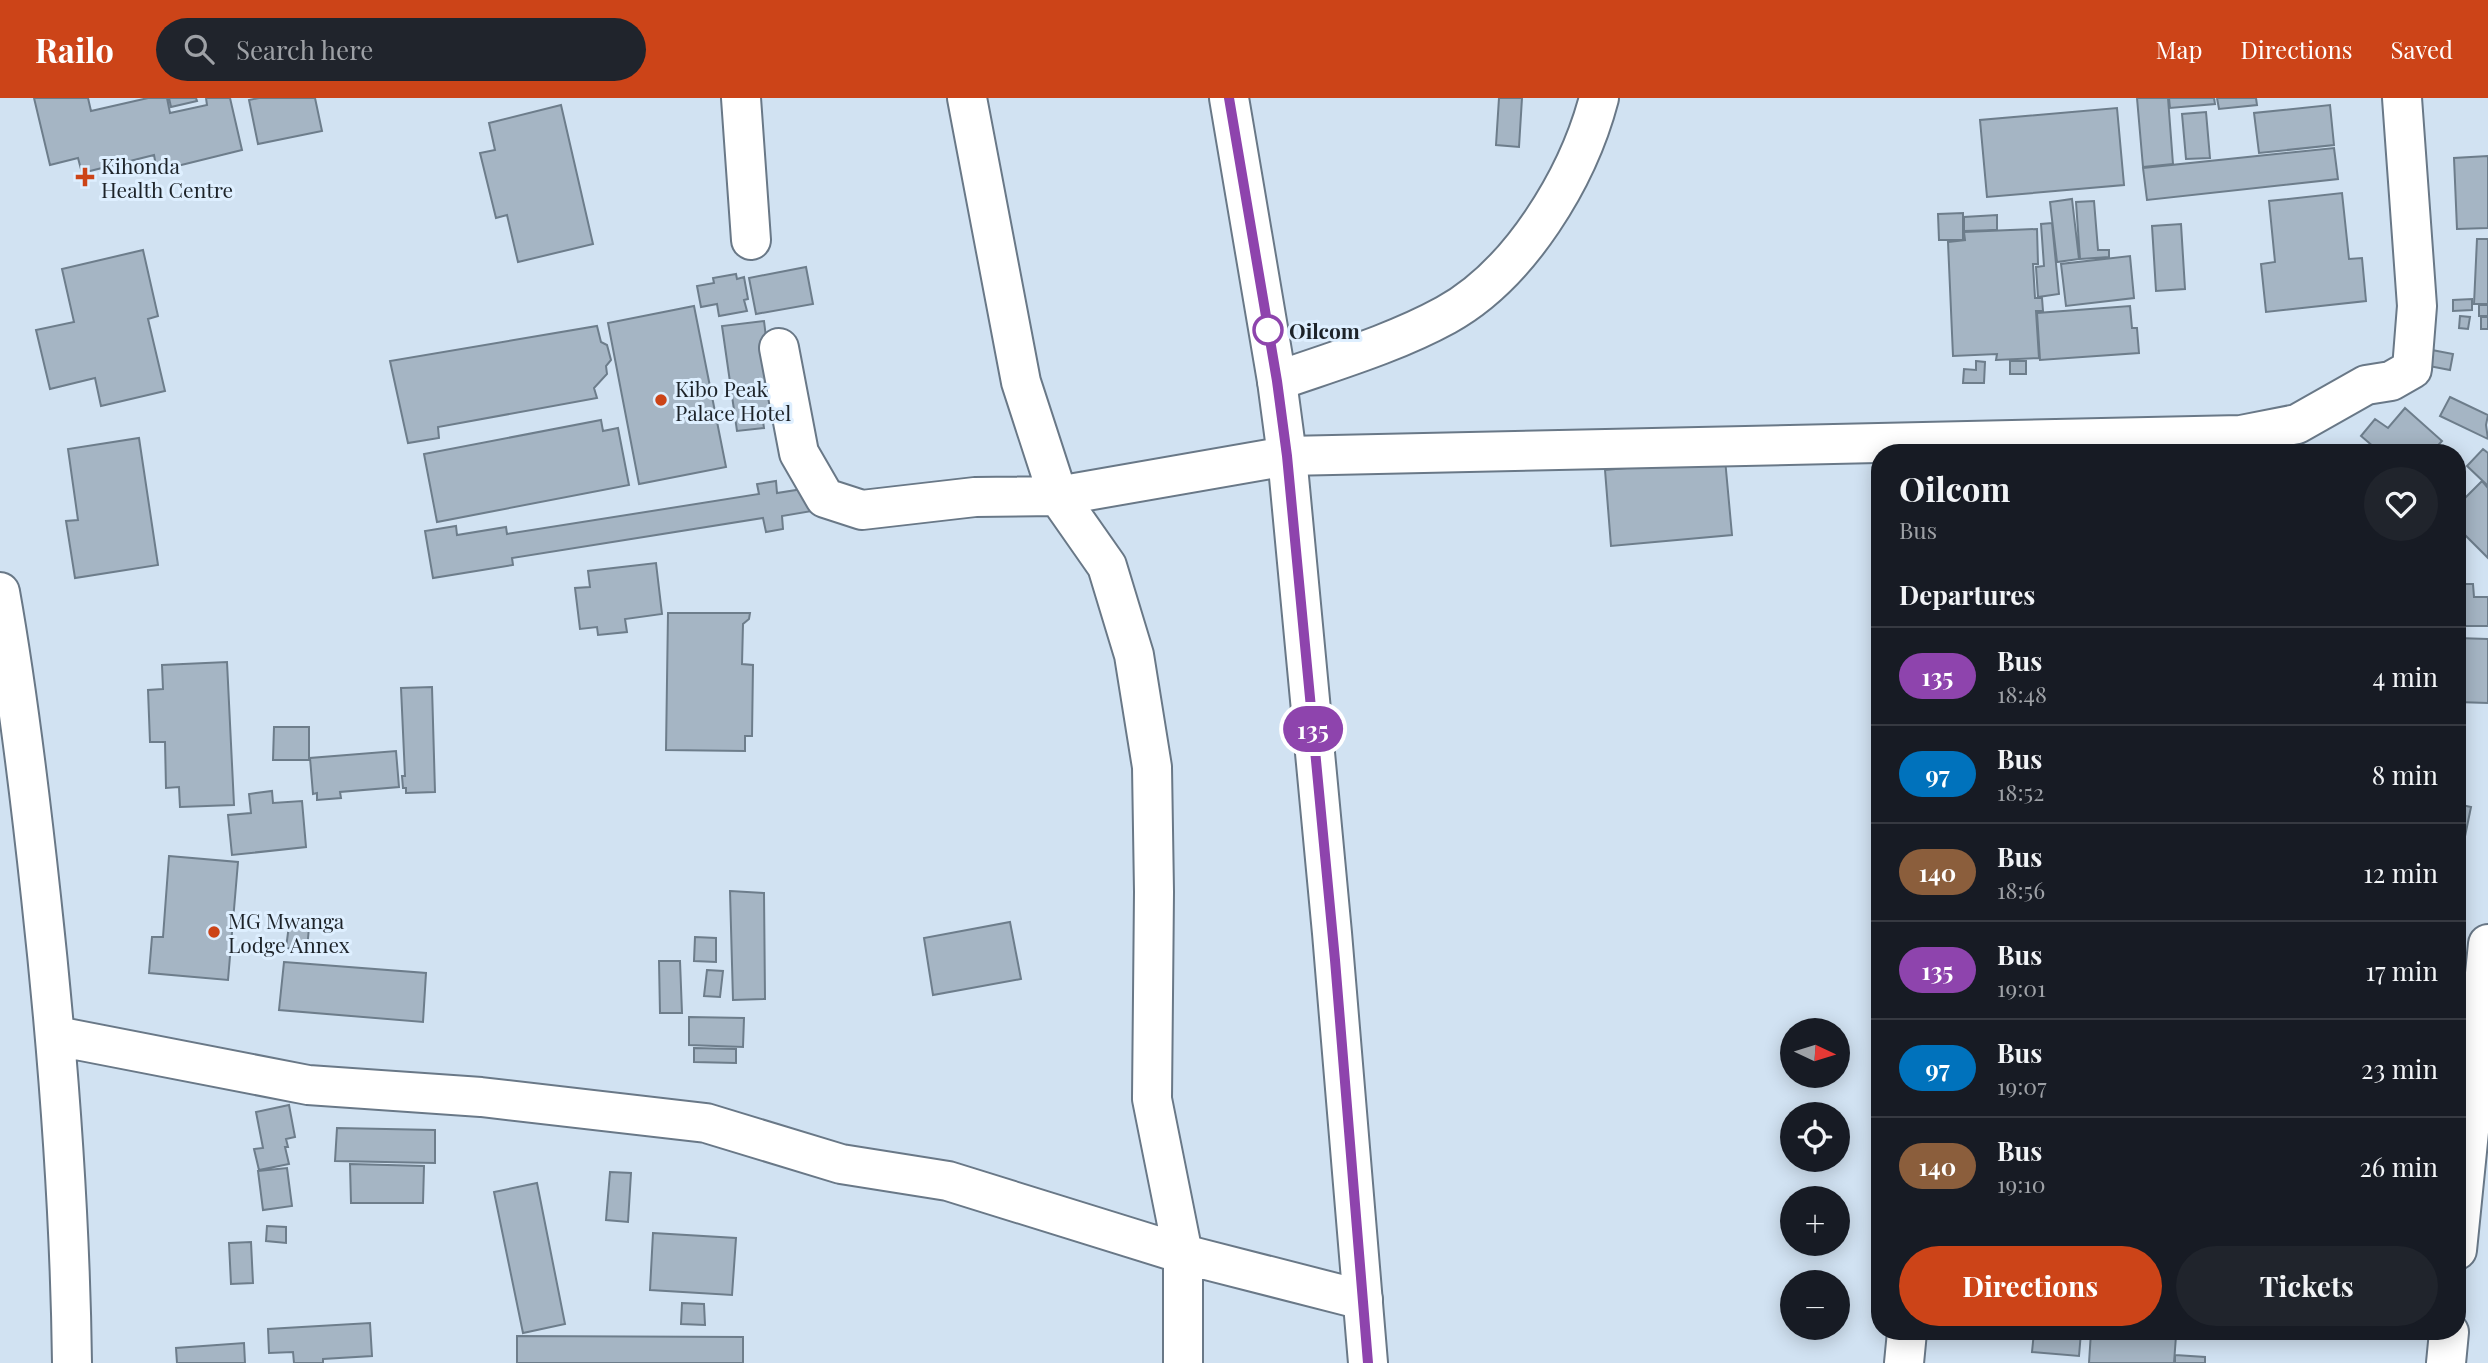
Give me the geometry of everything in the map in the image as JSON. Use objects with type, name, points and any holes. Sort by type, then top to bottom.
[{"type":"main road","points":[[741,98],[751,240]]},
{"type":"main road","points":[[967,98],[1021,382],[1058,496],[1107,566],[1136,667],[1152,767],[1152,1099],[1183,1254],[1183,1363]]},
{"type":"main road","points":[[1229,98],[1277,381],[1287,456],[1335,960],[1368,1363]]},
{"type":"main road","points":[[1277,381],[1396,340],[1448,314],[1480,290],[1513,259],[1548,214],[1591,129],[1599,98]]},
{"type":"main road","points":[[2017,444],[2241,435],[2297,424],[2366,385],[2391,381],[2412,369],[2417,306],[2402,98]]},
{"type":"main road","points":[[779,348],[799,453],[825,498],[862,510],[975,497],[1058,496],[1287,456],[1871,449]]},
{"type":"main road","points":[[0,592],[27,771],[56,1036],[71,1288],[72,1363]]},
{"type":"main road","points":[[2466,937],[2488,937]]},
{"type":"main road","points":[[2466,1161],[2488,944]]},
{"type":"main road","points":[[56,1036],[308,1085],[481,1097],[706,1122],[841,1164],[948,1181],[1183,1254],[1363,1300]]},
{"type":"main road","points":[[1904,1363],[1906,1340]]},
{"type":"main road","points":[[2446,1363],[2448,1340]]},
{"type":"building","points":[[34,98],[88,98],[91,111],[148,98],[167,98],[170,113],[207,105],[206,98],[230,98],[242,150],[157,171],[154,155],[82,173],[78,158],[50,165]]},
{"type":"building","points":[[169,98],[196,98],[197,101],[171,107]]},
{"type":"building","points":[[315,98],[322,131],[258,144],[249,100]]},
{"type":"building","points":[[1499,98],[1522,98],[1519,147],[1496,145]]},
{"type":"building","points":[[2137,98],[2168,98],[2173,164],[2143,167]]},
{"type":"building","points":[[2169,98],[2214,98],[2215,104],[2170,108]]},
{"type":"building","points":[[2217,98],[2256,98],[2257,105],[2219,109]]},
{"type":"building","points":[[561,105],[593,244],[518,262],[507,215],[496,218],[480,153],[495,150],[489,123]]},
{"type":"building","points":[[2330,105],[2334,145],[2259,153],[2254,113]]},
{"type":"building","points":[[2117,108],[2124,185],[1987,197],[1980,120]]},
{"type":"building","points":[[2206,112],[2210,158],[2186,159],[2182,114]]},
{"type":"building","points":[[2334,148],[2338,179],[2147,200],[2143,168]]},
{"type":"building","points":[[2488,156],[2488,228],[2457,229],[2454,158]]},
{"type":"building","points":[[2342,193],[2349,259],[2362,258],[2366,301],[2266,312],[2261,264],[2275,262],[2269,201]]},
{"type":"building","points":[[2072,199],[2079,259],[2057,262],[2050,202]]},
{"type":"building","points":[[2094,201],[2098,250],[2109,250],[2109,257],[2080,259],[2076,202]]},
{"type":"building","points":[[1963,213],[1963,240],[1939,240],[1938,214]]},
{"type":"building","points":[[1997,215],[1997,230],[1964,231],[1964,217]]},
{"type":"building","points":[[2052,223],[2059,294],[2038,297],[2036,267],[2044,266],[2041,224]]},
{"type":"building","points":[[2181,224],[2185,289],[2156,291],[2152,226]]},
{"type":"building","points":[[2037,229],[2038,264],[2033,264],[2035,298],[2042,298],[2043,311],[2036,311],[2039,358],[1996,360],[1997,354],[1953,356],[1948,242],[1965,240],[1964,232]]},
{"type":"building","points":[[2477,239],[2488,239],[2488,304],[2474,304]]},
{"type":"building","points":[[143,250],[158,316],[148,319],[165,391],[101,406],[95,378],[50,389],[36,330],[74,322],[62,269]]},
{"type":"building","points":[[2130,256],[2134,298],[2066,306],[2061,264]]},
{"type":"building","points":[[806,267],[813,304],[756,314],[749,278]]},
{"type":"building","points":[[736,274],[737,279],[744,277],[747,311],[719,316],[717,304],[701,307],[697,286],[714,283],[713,278]]},
{"type":"building","points":[[2472,299],[2472,310],[2453,311],[2453,300]]},
{"type":"building","points":[[2479,305],[2488,305],[2488,316],[2479,316]]},
{"type":"building","points":[[694,306],[726,467],[639,484],[608,323]]},
{"type":"building","points":[[2130,306],[2132,328],[2137,328],[2139,353],[2040,360],[2037,313]]},
{"type":"building","points":[[2460,316],[2470,317],[2468,329],[2459,328]]},
{"type":"building","points":[[2481,317],[2488,317],[2488,329],[2481,329]]},
{"type":"building","points":[[764,321],[776,419],[763,421],[764,428],[737,431],[722,326]]},
{"type":"building","points":[[597,326],[601,342],[607,345],[611,360],[606,366],[607,374],[594,388],[597,398],[438,427],[439,438],[408,443],[390,361]]},
{"type":"building","points":[[2432,350],[2453,354],[2450,370],[2429,366]]},
{"type":"building","points":[[1976,361],[1985,362],[1984,383],[1963,383],[1964,369],[1976,370]]},
{"type":"building","points":[[2010,361],[2026,361],[2026,374],[2010,374]]},
{"type":"building","points":[[2450,397],[2488,415],[2488,439],[2440,416]]},
{"type":"building","points":[[2405,408],[2442,441],[2439,444],[2370,444],[2361,436],[2375,419],[2388,428]]},
{"type":"building","points":[[601,420],[603,431],[618,428],[629,485],[437,522],[424,454]]},
{"type":"building","points":[[139,438],[158,565],[75,578],[66,521],[78,520],[68,449]]},
{"type":"building","points":[[2483,449],[2488,453],[2488,486],[2467,466]]},
{"type":"building","points":[[1725,459],[1732,535],[1611,546],[1605,470]]},
{"type":"building","points":[[776,481],[777,493],[809,488],[812,511],[782,516],[783,529],[766,532],[763,518],[512,558],[513,565],[433,578],[425,531],[456,526],[457,535],[506,527],[507,534],[759,494],[757,484]]},
{"type":"building","points":[[2482,481],[2488,488],[2488,558],[2466,536],[2466,497]]},
{"type":"building","points":[[656,563],[662,614],[625,619],[627,632],[598,635],[597,627],[580,629],[575,588],[590,587],[588,571]]},
{"type":"building","points":[[2466,584],[2473,584],[2474,597],[2488,597],[2488,626],[2466,626]]},
{"type":"building","points":[[668,613],[750,613],[749,619],[743,624],[742,664],[753,665],[752,736],[745,736],[745,751],[666,750]]},
{"type":"building","points":[[2466,638],[2488,639],[2488,703],[2466,702]]},
{"type":"building","points":[[227,662],[234,805],[180,807],[179,787],[166,788],[165,742],[150,742],[148,690],[163,689],[162,665]]},
{"type":"building","points":[[432,687],[435,792],[406,793],[402,776],[405,776],[401,688]]},
{"type":"building","points":[[274,727],[309,727],[309,760],[273,760]]},
{"type":"building","points":[[396,751],[399,787],[340,792],[341,798],[317,800],[317,793],[313,794],[310,758]]},
{"type":"building","points":[[272,791],[273,803],[302,801],[306,847],[232,855],[228,815],[251,813],[249,794]]},
{"type":"building","points":[[2466,806],[2471,807],[2466,831]]},
{"type":"building","points":[[169,856],[238,862],[228,980],[149,973],[152,937],[163,937]]},
{"type":"building","points":[[730,891],[764,893],[765,999],[733,1000]]},
{"type":"building","points":[[1010,922],[1021,979],[933,995],[924,938]]},
{"type":"building","points":[[289,925],[309,927],[307,950],[286,948]]},
{"type":"building","points":[[695,937],[716,938],[716,962],[694,961]]},
{"type":"building","points":[[659,961],[680,961],[682,1013],[660,1013]]},
{"type":"building","points":[[284,962],[426,973],[423,1022],[279,1010]]},
{"type":"building","points":[[707,970],[723,971],[720,997],[704,996]]},
{"type":"building","points":[[689,1017],[744,1018],[743,1047],[689,1045]]},
{"type":"building","points":[[694,1048],[736,1049],[736,1063],[694,1062]]},
{"type":"building","points":[[289,1105],[295,1137],[286,1139],[289,1164],[259,1170],[254,1149],[263,1148],[256,1112]]},
{"type":"building","points":[[337,1128],[435,1130],[435,1163],[335,1161]]},
{"type":"building","points":[[350,1164],[424,1166],[423,1203],[351,1203]]},
{"type":"building","points":[[287,1168],[292,1206],[263,1210],[258,1171]]},
{"type":"building","points":[[610,1172],[631,1173],[628,1222],[606,1220]]},
{"type":"building","points":[[537,1183],[565,1324],[523,1333],[494,1192]]},
{"type":"building","points":[[267,1226],[286,1227],[286,1243],[266,1241]]},
{"type":"building","points":[[653,1233],[736,1238],[732,1295],[650,1290]]},
{"type":"building","points":[[251,1242],[253,1283],[231,1284],[229,1243]]},
{"type":"building","points":[[682,1303],[704,1304],[705,1325],[681,1324]]},
{"type":"building","points":[[370,1323],[372,1356],[323,1359],[323,1363],[294,1363],[293,1352],[269,1353],[268,1329]]},
{"type":"building","points":[[517,1336],[743,1337],[743,1363],[517,1363]]},
{"type":"building","points":[[2033,1340],[2080,1340],[2079,1356],[2032,1352]]},
{"type":"building","points":[[2090,1340],[2176,1340],[2174,1363],[2089,1363]]},
{"type":"building","points":[[244,1343],[245,1363],[177,1363],[176,1348]]},
{"type":"building","points":[[2175,1355],[2205,1357],[2205,1363],[2175,1363]]},
{"type":"bus line","name":"135","points":[[1229,98],[1277,381],[1287,456],[1335,960],[1368,1363]]},
{"type":"place","name":"Kihonda Health Centre","points":[[85,177]]},
{"type":"place","name":"Oilcom","points":[[1268,330]]},
{"type":"place","name":"Kibo Peak Palace Hotel","points":[[661,400]]},
{"type":"place","name":"MG Mwanga Lodge Annex","points":[[214,932]]}]
